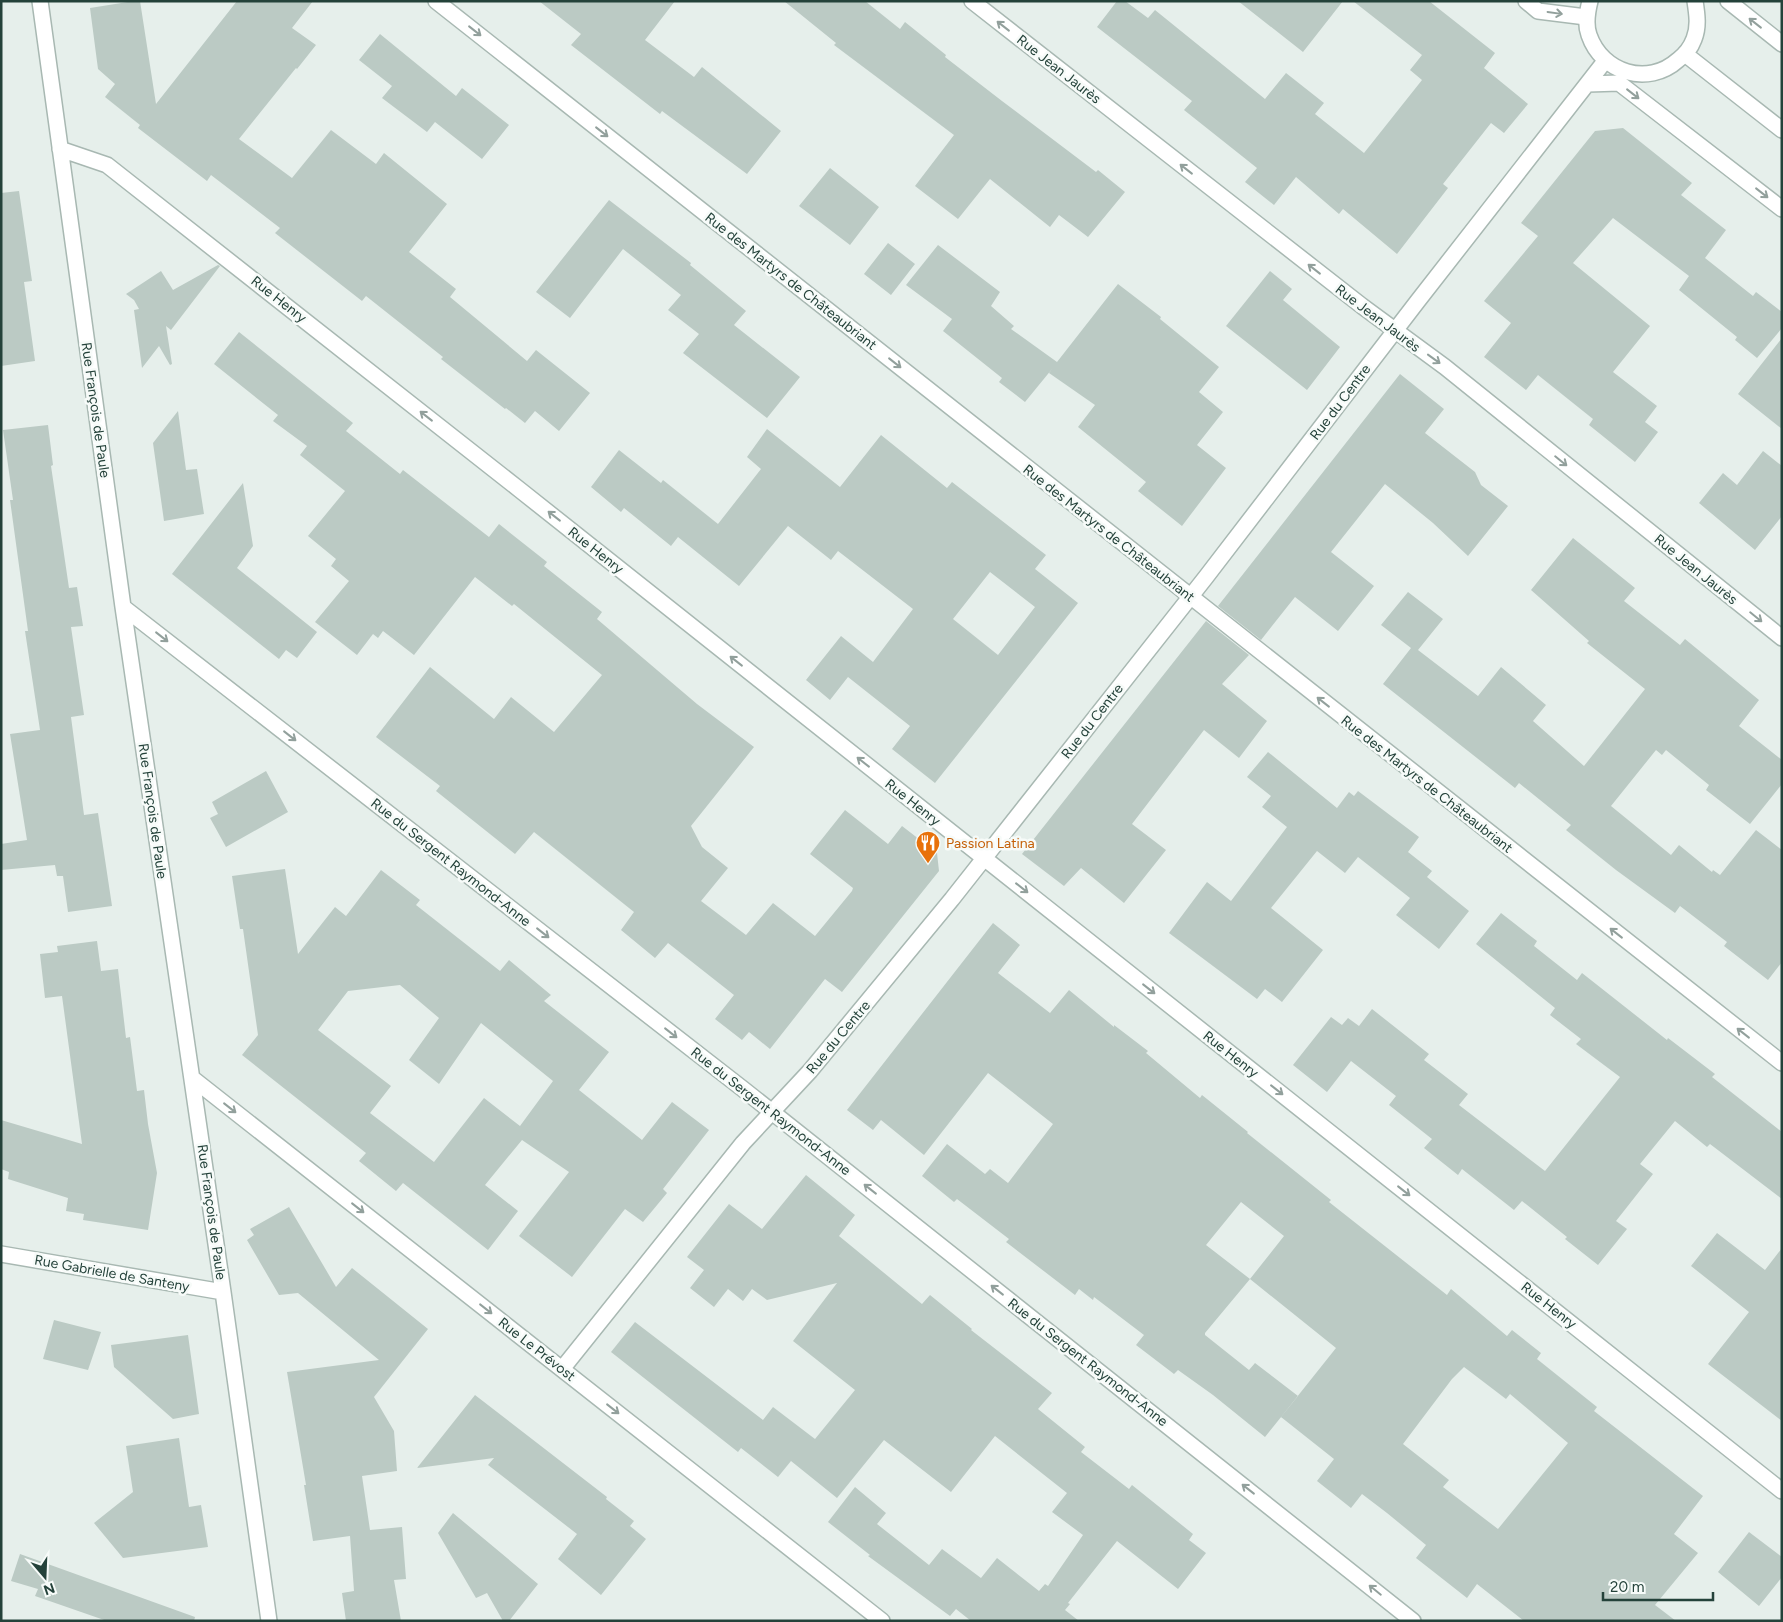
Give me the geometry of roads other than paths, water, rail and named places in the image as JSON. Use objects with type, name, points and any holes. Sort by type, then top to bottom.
[{"type":"street","name":"Rue François de Paule","points":[[40,1],[123,607],[224,1292],[269,1621]]},
{"type":"street","name":"Rue des Martyrs de Châteaubriant","points":[[436,1],[1782,1063]]},
{"type":"street","name":"Rue Jean Jaurès","points":[[972,1],[1362,306],[1445,367],[1782,638]]},
{"type":"street","points":[[1526,1],[1538,11],[1586,17]]},
{"type":"street","points":[[1590,1],[1586,17],[1588,34],[1595,49],[1605,61],[1620,71],[1638,75],[1656,74],[1672,66],[1685,54],[1694,39],[1698,22],[1695,1]]},
{"type":"street","points":[[1728,1],[1782,44]]},
{"type":"street","points":[[1685,54],[1782,130]]},
{"type":"street","name":"Rue du Centre","points":[[562,1369],[743,1143],[810,1071],[984,858],[1190,597],[1605,61]]},
{"type":"street","points":[[1588,84],[1619,83],[1782,209]]},
{"type":"street","name":"Rue Henry","points":[[60,149],[108,165],[1782,1491]]},
{"type":"street","name":"Rue du Sergent Raymond-Anne","points":[[123,607],[772,1112],[1414,1621]]},
{"type":"street","name":"Rue Le Prévost","points":[[192,1078],[882,1621]]},
{"type":"street","name":"Rue Gabrielle de Santeny","points":[[1,1254],[224,1292]]},
{"type":"place","name":"Passion Latina","points":[[928,864]]}]
